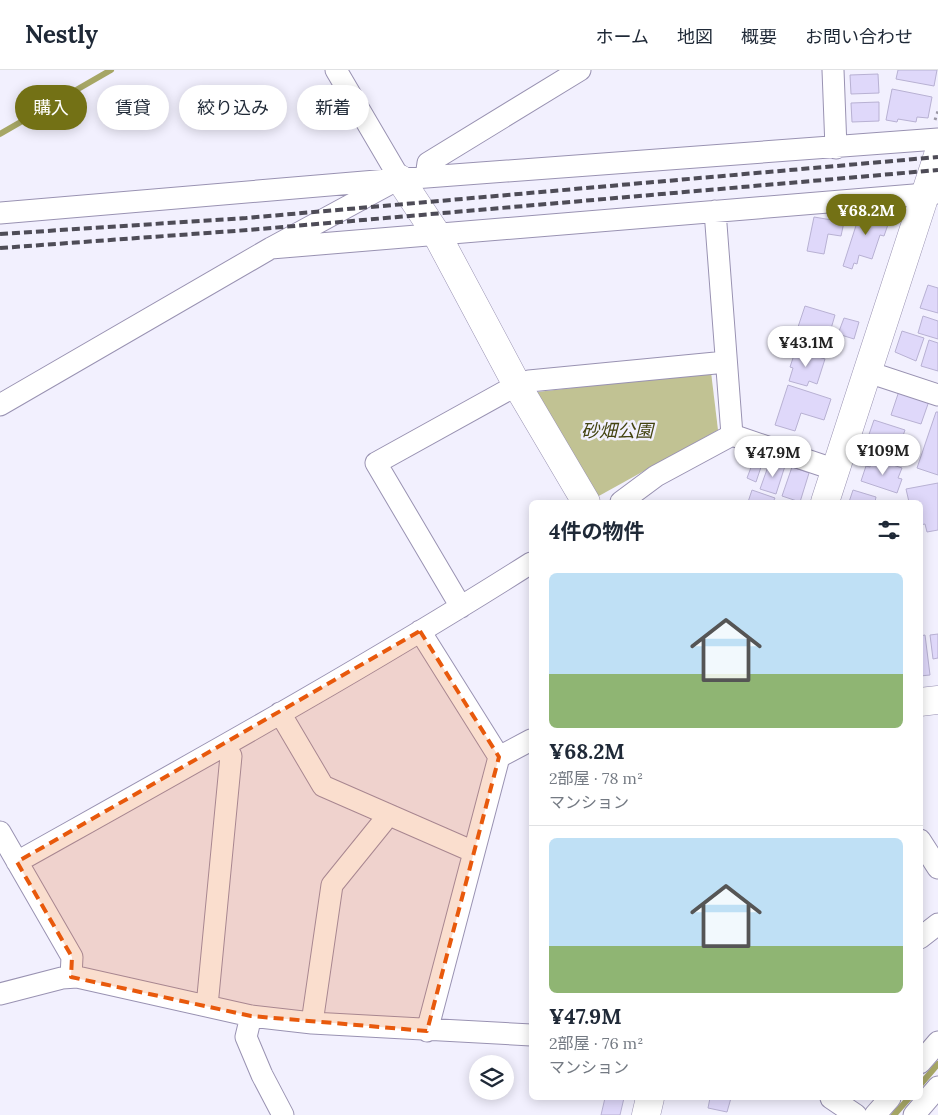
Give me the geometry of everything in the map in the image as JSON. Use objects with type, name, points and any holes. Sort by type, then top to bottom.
[{"type":"street","points":[[336,70],[413,178],[436,234],[517,385],[585,500]]},
{"type":"street","points":[[0,405],[271,248],[413,178],[428,163],[580,70]]},
{"type":"street","points":[[834,70],[836,148]]},
{"type":"street","points":[[0,213],[413,178],[938,139]]},
{"type":"street","points":[[827,500],[868,372],[932,193],[938,155]]},
{"type":"street","points":[[271,248],[932,193]]},
{"type":"street","points":[[715,211],[732,435]]},
{"type":"street","points":[[461,607],[376,463],[517,385],[529,381],[726,362]]},
{"type":"street","points":[[868,372],[938,394]]},
{"type":"street","points":[[624,500],[656,476],[732,435],[836,470]]},
{"type":"street","points":[[17,862],[225,745],[461,607],[529,564]]},
{"type":"street","points":[[420,631],[499,757],[427,1031]]},
{"type":"street","points":[[923,702],[938,700]]},
{"type":"street","points":[[280,713],[324,786],[474,852]]},
{"type":"street","points":[[499,757],[529,741]]},
{"type":"street","points":[[207,1006],[231,756],[225,745]]},
{"type":"street","points":[[312,1023],[332,885],[383,822],[386,814]]},
{"type":"street","points":[[0,832],[72,957],[71,977]]},
{"type":"street","points":[[923,845],[938,868]]},
{"type":"street","points":[[923,936],[938,924]]},
{"type":"street","points":[[0,994],[77,976],[251,1016],[312,1023],[427,1031],[529,1035]]},
{"type":"street","points":[[251,1016],[246,1038],[282,1115]]},
{"type":"street","points":[[923,1060],[938,1042]]},
{"type":"street","points":[[914,1115],[938,1087]]},
{"type":"street","points":[[646,1115],[650,1100]]},
{"type":"street","points":[[834,1100],[856,1115]]},
{"type":"street","points":[[875,1115],[888,1100]]},
{"type":"highlighted area","points":[[420,631],[499,757],[427,1031],[251,1016],[71,977],[72,957],[17,862]]},
{"type":"green space","name":"砂畑公園","points":[[711,372],[718,430],[597,497],[537,392]]},
{"type":"building","points":[[898,70],[937,70],[934,86],[896,79]]},
{"type":"building","points":[[878,74],[879,93],[851,94],[850,75]]},
{"type":"building","points":[[892,89],[932,97],[928,118],[917,117],[916,122],[898,119],[897,122],[886,120]]},
{"type":"building","points":[[879,102],[879,121],[852,122],[851,103]]},
{"type":"building","points":[[871,209],[891,216],[884,236],[880,235],[872,259],[859,255],[857,264],[854,263],[852,269],[843,266],[861,210],[870,213]]},
{"type":"building","points":[[814,217],[844,222],[841,236],[828,234],[824,254],[807,251]]},
{"type":"building","points":[[928,285],[938,288],[938,313],[920,308]]},
{"type":"building","points":[[805,306],[835,315],[828,339],[797,330]]},
{"type":"building","points":[[923,316],[938,321],[938,339],[918,333]]},
{"type":"building","points":[[844,318],[859,322],[854,339],[838,334]]},
{"type":"building","points":[[902,331],[924,338],[916,361],[895,352]]},
{"type":"building","points":[[929,340],[938,343],[938,371],[921,366]]},
{"type":"building","points":[[796,349],[825,359],[817,384],[809,381],[807,386],[789,381],[793,368],[790,367]]},
{"type":"building","points":[[788,385],[831,399],[824,420],[801,413],[795,431],[775,425]]},
{"type":"building","points":[[899,391],[929,401],[921,424],[891,415]]},
{"type":"building","points":[[936,412],[938,412],[938,475],[917,468]]},
{"type":"building","points":[[874,420],[905,430],[897,453],[866,443]]},
{"type":"building","points":[[747,453],[764,458],[756,482],[747,478],[753,462],[745,460]]},
{"type":"building","points":[[872,458],[902,468],[898,478],[902,479],[897,493],[861,481],[866,466],[870,467]]},
{"type":"building","points":[[770,461],[785,466],[776,494],[760,489]]},
{"type":"building","points":[[792,467],[809,473],[801,500],[782,496]]},
{"type":"building","points":[[938,483],[938,530],[927,532],[925,524],[923,524],[923,500],[909,500],[906,489]]},
{"type":"building","points":[[752,490],[775,498],[774,500],[749,500]]},
{"type":"building","points":[[853,490],[876,497],[875,500],[850,500]]},
{"type":"building","points":[[938,634],[938,658],[933,659],[930,635]]},
{"type":"building","points":[[923,635],[925,635],[930,675],[923,676]]},
{"type":"building","points":[[605,1100],[624,1100],[620,1115],[601,1115]]},
{"type":"building","points":[[710,1100],[730,1100],[727,1112],[708,1108]]},
{"type":"waterway","points":[[0,134],[111,70]]},
{"type":"waterway","points":[[923,1082],[938,1064]]},
{"type":"waterway","points":[[894,1115],[907,1100]]},
{"type":"railway","points":[[0,234],[246,218],[938,157]]},
{"type":"railway","points":[[0,248],[248,230],[938,170]]}]
